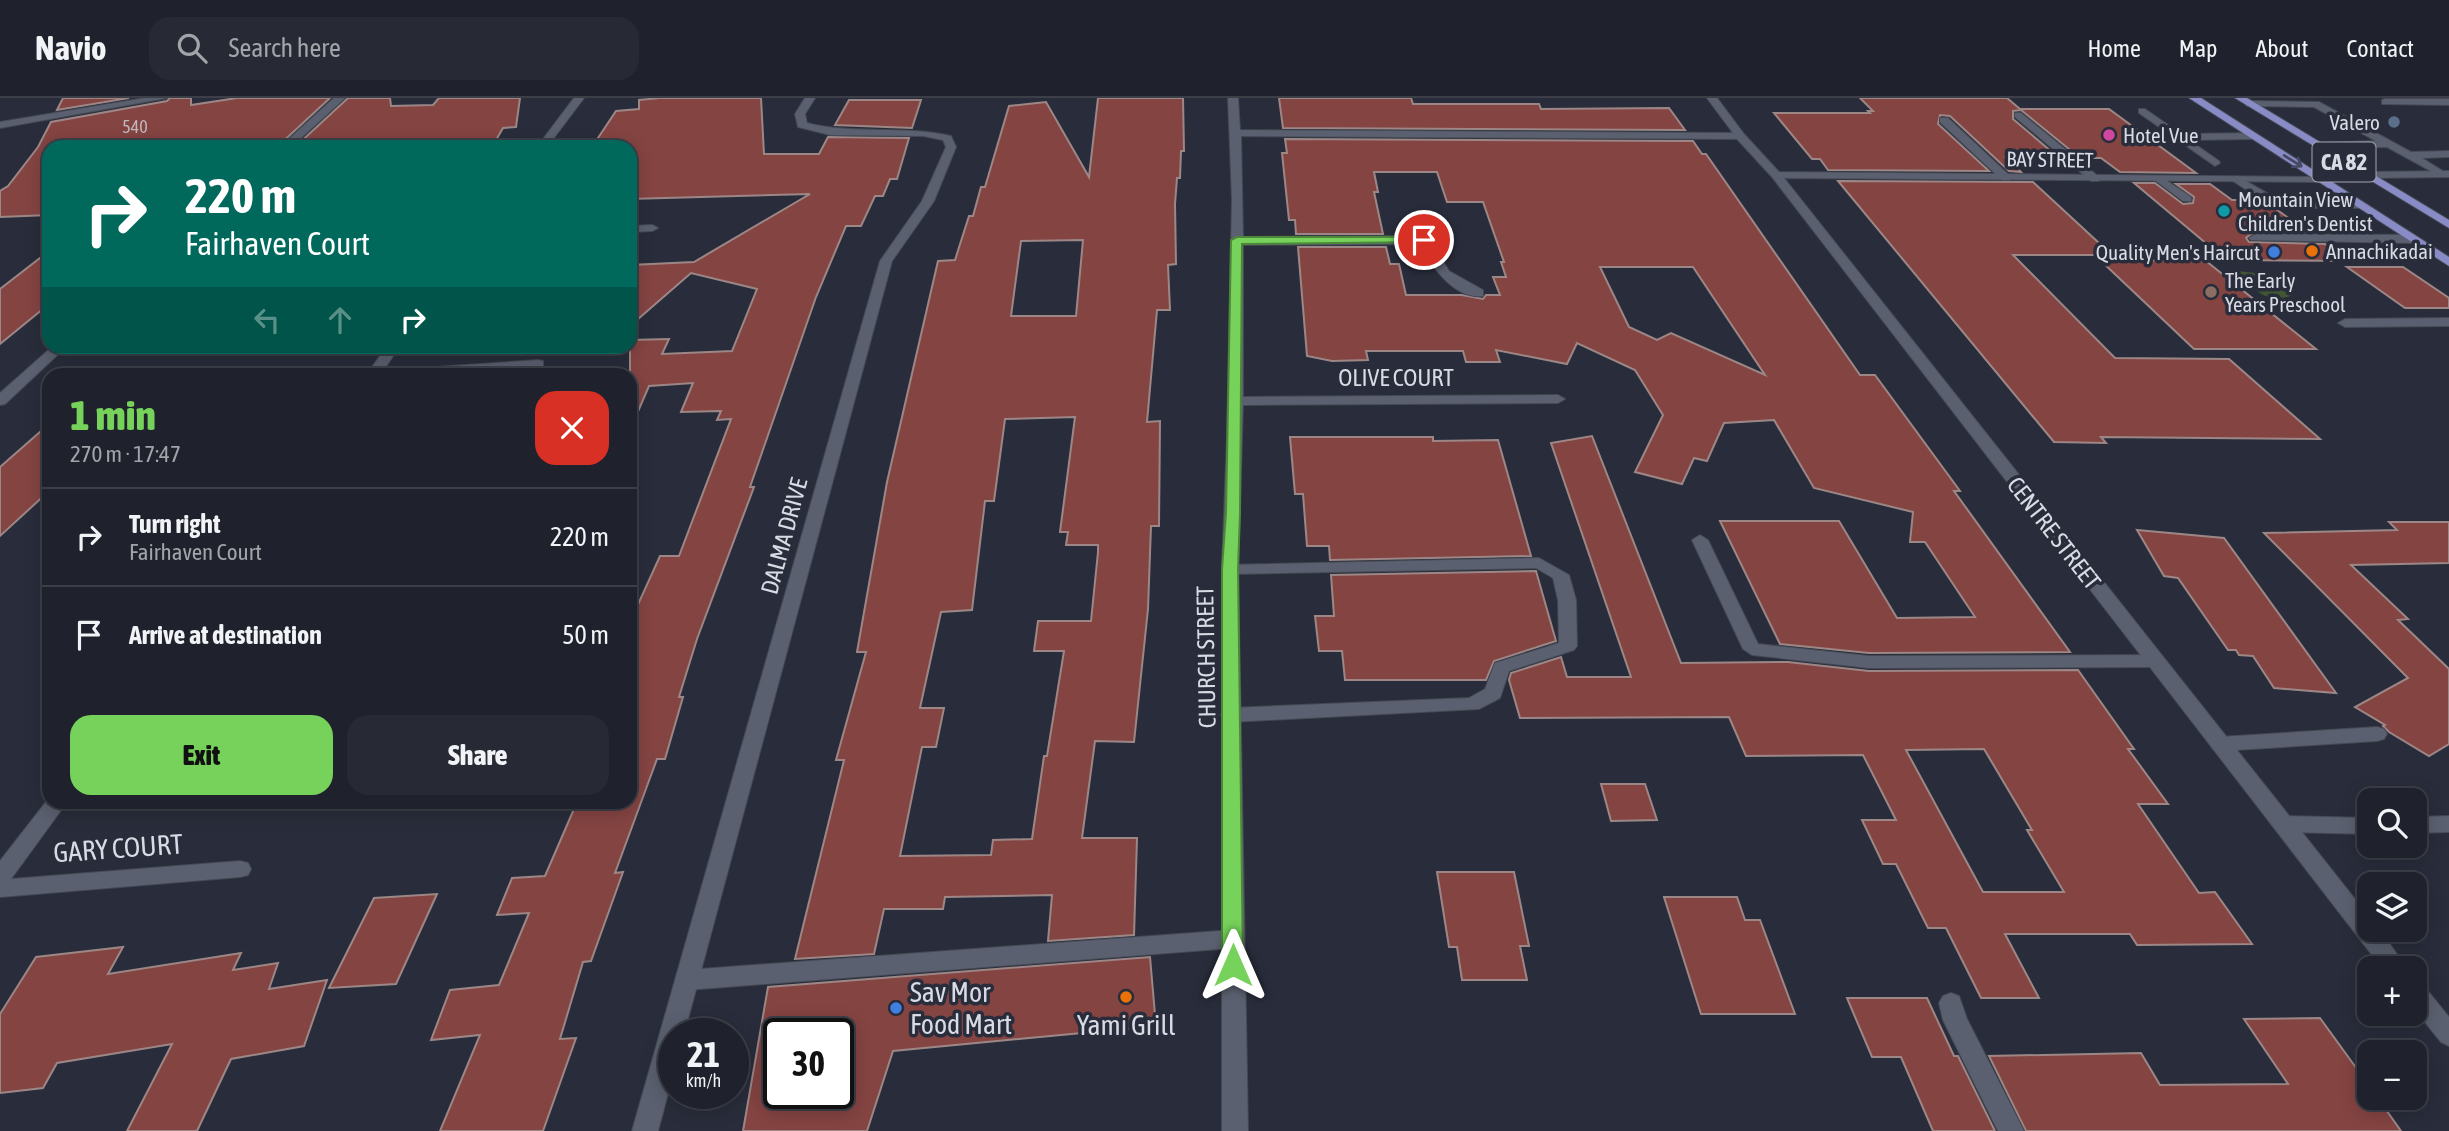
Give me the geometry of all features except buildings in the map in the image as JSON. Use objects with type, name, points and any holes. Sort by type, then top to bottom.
[{"type":"main road","name":"CA 82","points":[[2194,98],[2449,262]]},
{"type":"main road","name":"CA 82","points":[[2240,98],[2447,223]]},
{"type":"street","points":[[0,125],[162,98]]},
{"type":"street","points":[[293,140],[340,98]]},
{"type":"street","points":[[547,140],[579,98]]},
{"type":"street","name":"DALMA DRIVE","points":[[645,1131],[886,261],[928,201],[951,147],[947,138],[923,133],[830,132],[802,125],[800,114],[810,98]]},
{"type":"street","name":"CHURCH STREET","points":[[1233,98],[1237,240],[1230,569],[1235,1131]]},
{"type":"street","name":"CENTRE STREET","points":[[1712,98],[1740,135],[1776,175],[2387,956]]},
{"type":"street","points":[[2385,103],[2449,102]]},
{"type":"street","points":[[2250,104],[2316,104],[2447,174]]},
{"type":"street","points":[[2142,111],[2215,163]]},
{"type":"street","points":[[2018,115],[2095,179]]},
{"type":"street","points":[[1944,120],[2006,178]]},
{"type":"street","points":[[1236,133],[1740,135]]},
{"type":"street","points":[[2179,137],[2254,136]]},
{"type":"street","points":[[2317,146],[2390,144]]},
{"type":"street","points":[[2410,155],[2449,154]]},
{"type":"street","points":[[2367,175],[2447,174]]},
{"type":"street","name":"BAY STREET","points":[[1776,175],[2323,179]]},
{"type":"street","points":[[2160,179],[2187,199]]},
{"type":"street","points":[[2236,179],[2270,201],[2282,205],[2362,205]]},
{"type":"street","points":[[637,229],[652,228]]},
{"type":"street","points":[[2255,238],[2414,239]]},
{"type":"street","points":[[1237,240],[1424,240],[1434,264],[1465,287],[1479,292]]},
{"type":"street","points":[[2345,323],[2449,322]]},
{"type":"street","points":[[0,401],[52,354]]},
{"type":"street","points":[[480,368],[538,364]]},
{"type":"street","name":"OLIVE COURT","points":[[1235,401],[1558,399]]},
{"type":"street","points":[[1700,540],[1752,649],[1868,662],[2154,661]]},
{"type":"street","points":[[1230,569],[1539,563],[1561,575],[1567,600],[1568,646],[1501,667],[1493,693],[1472,704],[1231,715]]},
{"type":"street","points":[[2220,744],[2377,734]]},
{"type":"street","points":[[0,877],[52,809]]},
{"type":"street","points":[[2283,824],[2357,826]]},
{"type":"street","points":[[2427,825],[2449,824]]},
{"type":"street","name":"GARY COURT","points":[[0,888],[240,869]]},
{"type":"street","points":[[687,981],[1233,939]]},
{"type":"street","points":[[1951,1003],[1955,1020],[2011,1131]]},
{"type":"street","points":[[2427,1007],[2449,1035]]},
{"type":"green space","points":[[2236,273],[2263,274],[2292,295],[2276,299],[2261,294]]},
{"type":"place","name":"Valero","points":[[2394,122]]},
{"type":"place","name":"Hotel Vue","points":[[2109,135]]},
{"type":"place","name":"Mountain View Children's Dentist","points":[[2224,211]]},
{"type":"place","name":"Annachikadai","points":[[2312,251]]},
{"type":"place","name":"Quality Men's Haircut","points":[[2274,252]]},
{"type":"place","name":"The Early Years Preschool","points":[[2211,292]]},
{"type":"place","name":"Yami Grill","points":[[1126,997]]},
{"type":"place","name":"Sav Mor Food Mart","points":[[896,1008]]},
{"type":"route","points":[[1233,965],[1230,569],[1237,240],[1424,240]]}]
